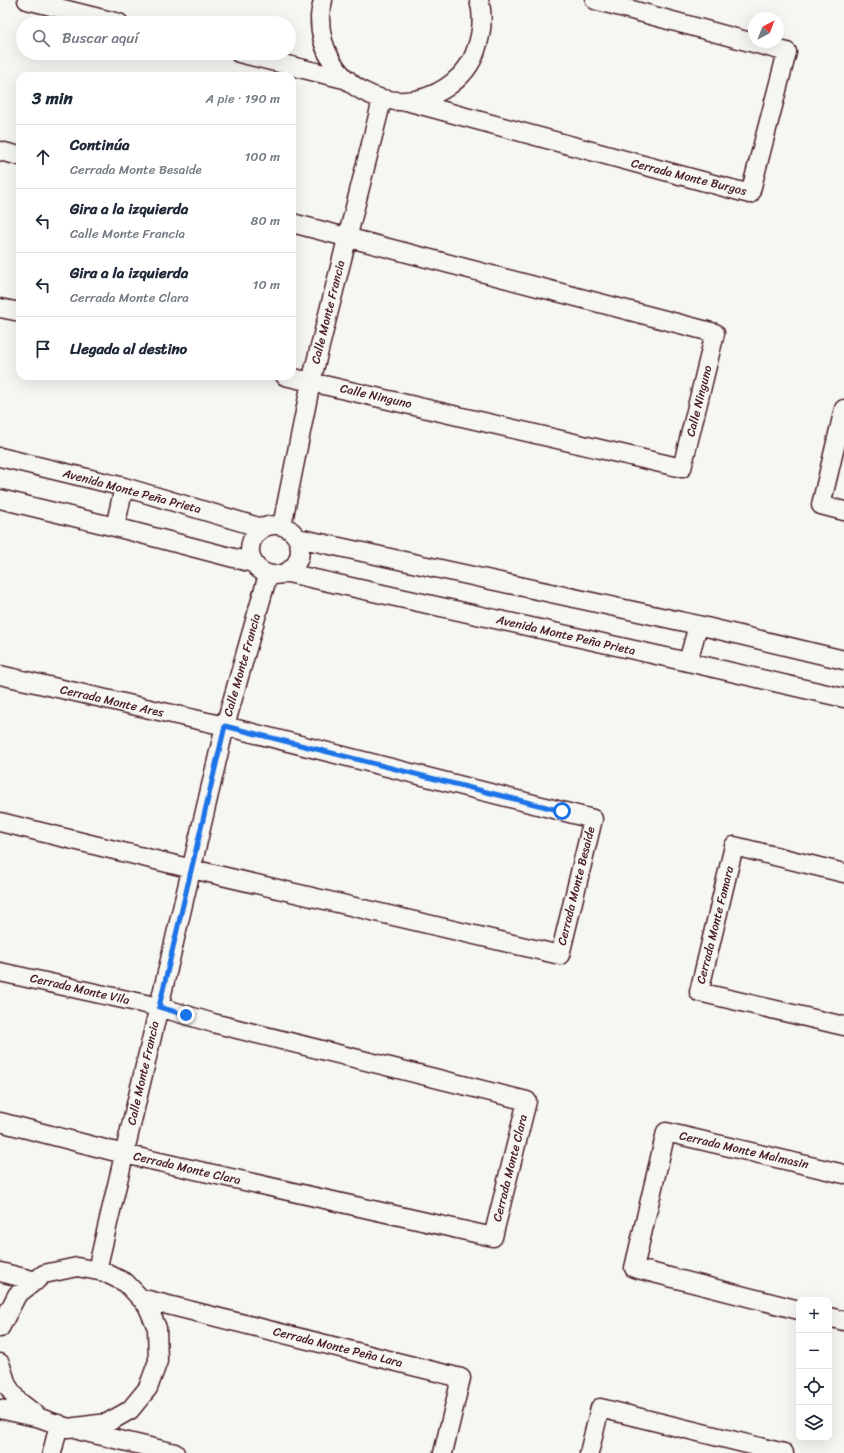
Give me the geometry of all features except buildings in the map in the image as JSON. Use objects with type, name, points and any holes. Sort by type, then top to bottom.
[{"type":"street","points":[[27,0],[91,16]]},
{"type":"street","points":[[323,0],[320,17],[324,45],[336,70],[357,89],[382,100],[410,102],[435,95],[457,81],[473,60],[482,36],[482,10],[479,0]]},
{"type":"street","name":"Cerrada Monte Burgos","points":[[410,102],[750,194],[787,52],[595,0]]},
{"type":"street","points":[[267,60],[348,80]]},
{"type":"street","name":"Calle Monte Francia","points":[[282,526],[311,382],[382,100]]},
{"type":"street","points":[[0,151],[16,155]]},
{"type":"street","points":[[296,224],[347,238]]},
{"type":"street","name":"Calle Ninguno","points":[[311,382],[682,468],[715,333],[347,238]]},
{"type":"street","points":[[0,308],[16,311]]},
{"type":"street","points":[[296,379],[311,382]]},
{"type":"street","points":[[844,409],[821,505],[844,511]]},
{"type":"street","name":"Avenida Monte Peña Prieta","points":[[0,457],[124,487],[262,528]]},
{"type":"street","points":[[115,527],[124,487]]},
{"type":"street","points":[[0,499],[253,563]]},
{"type":"street","points":[[272,525],[282,526],[291,530],[298,538],[301,547],[300,557],[295,566],[288,573],[278,576],[268,575],[259,570],[253,563],[250,553],[250,543],[255,534],[262,528],[272,525]]},
{"type":"street","points":[[298,538],[698,625],[844,660]]},
{"type":"street","name":"Avenida Monte Peña Prieta","points":[[288,573],[844,698]]},
{"type":"street","name":"Calle Monte Francia","points":[[97,1270],[225,726],[268,575]]},
{"type":"street","points":[[688,662],[698,625]]},
{"type":"street","name":"Cerrada Monte Ares","points":[[0,675],[225,726]]},
{"type":"street","name":"Cerrada Monte Besaide","points":[[192,869],[560,955],[593,819],[225,726]]},
{"type":"street","points":[[0,822],[192,869]]},
{"type":"street","name":"Cerrada Monte Famara","points":[[844,873],[734,846],[699,992],[844,1026]]},
{"type":"street","name":"Cerrada Monte Vila","points":[[0,972],[159,1007]]},
{"type":"street","name":"Cerrada Monte Clara","points":[[124,1154],[493,1237],[525,1109],[526,1101],[221,1025],[159,1007]]},
{"type":"street","points":[[0,1122],[124,1154]]},
{"type":"street","name":"Cerrada Monte Malmasin","points":[[796,1309],[634,1268],[666,1132],[844,1174]]},
{"type":"street","points":[[0,1328],[17,1295],[44,1274],[77,1267],[104,1272],[126,1283],[147,1305],[157,1328],[158,1360],[148,1388],[130,1410],[107,1423],[64,1426]]},
{"type":"street","points":[[0,1272],[36,1281]]},
{"type":"street","name":"Cerrada Monte Peña Lara","points":[[140,1298],[461,1378],[443,1453]]},
{"type":"street","points":[[832,1318],[844,1321]]},
{"type":"street","points":[[0,1363],[7,1385],[17,1400],[40,1418]]},
{"type":"street","points":[[589,1453],[600,1408],[784,1453]]},
{"type":"street","points":[[0,1409],[175,1453]]},
{"type":"street","points":[[52,1453],[64,1426]]},
{"type":"route","points":[[186,1015],[159,1007],[225,726],[562,811]]}]
